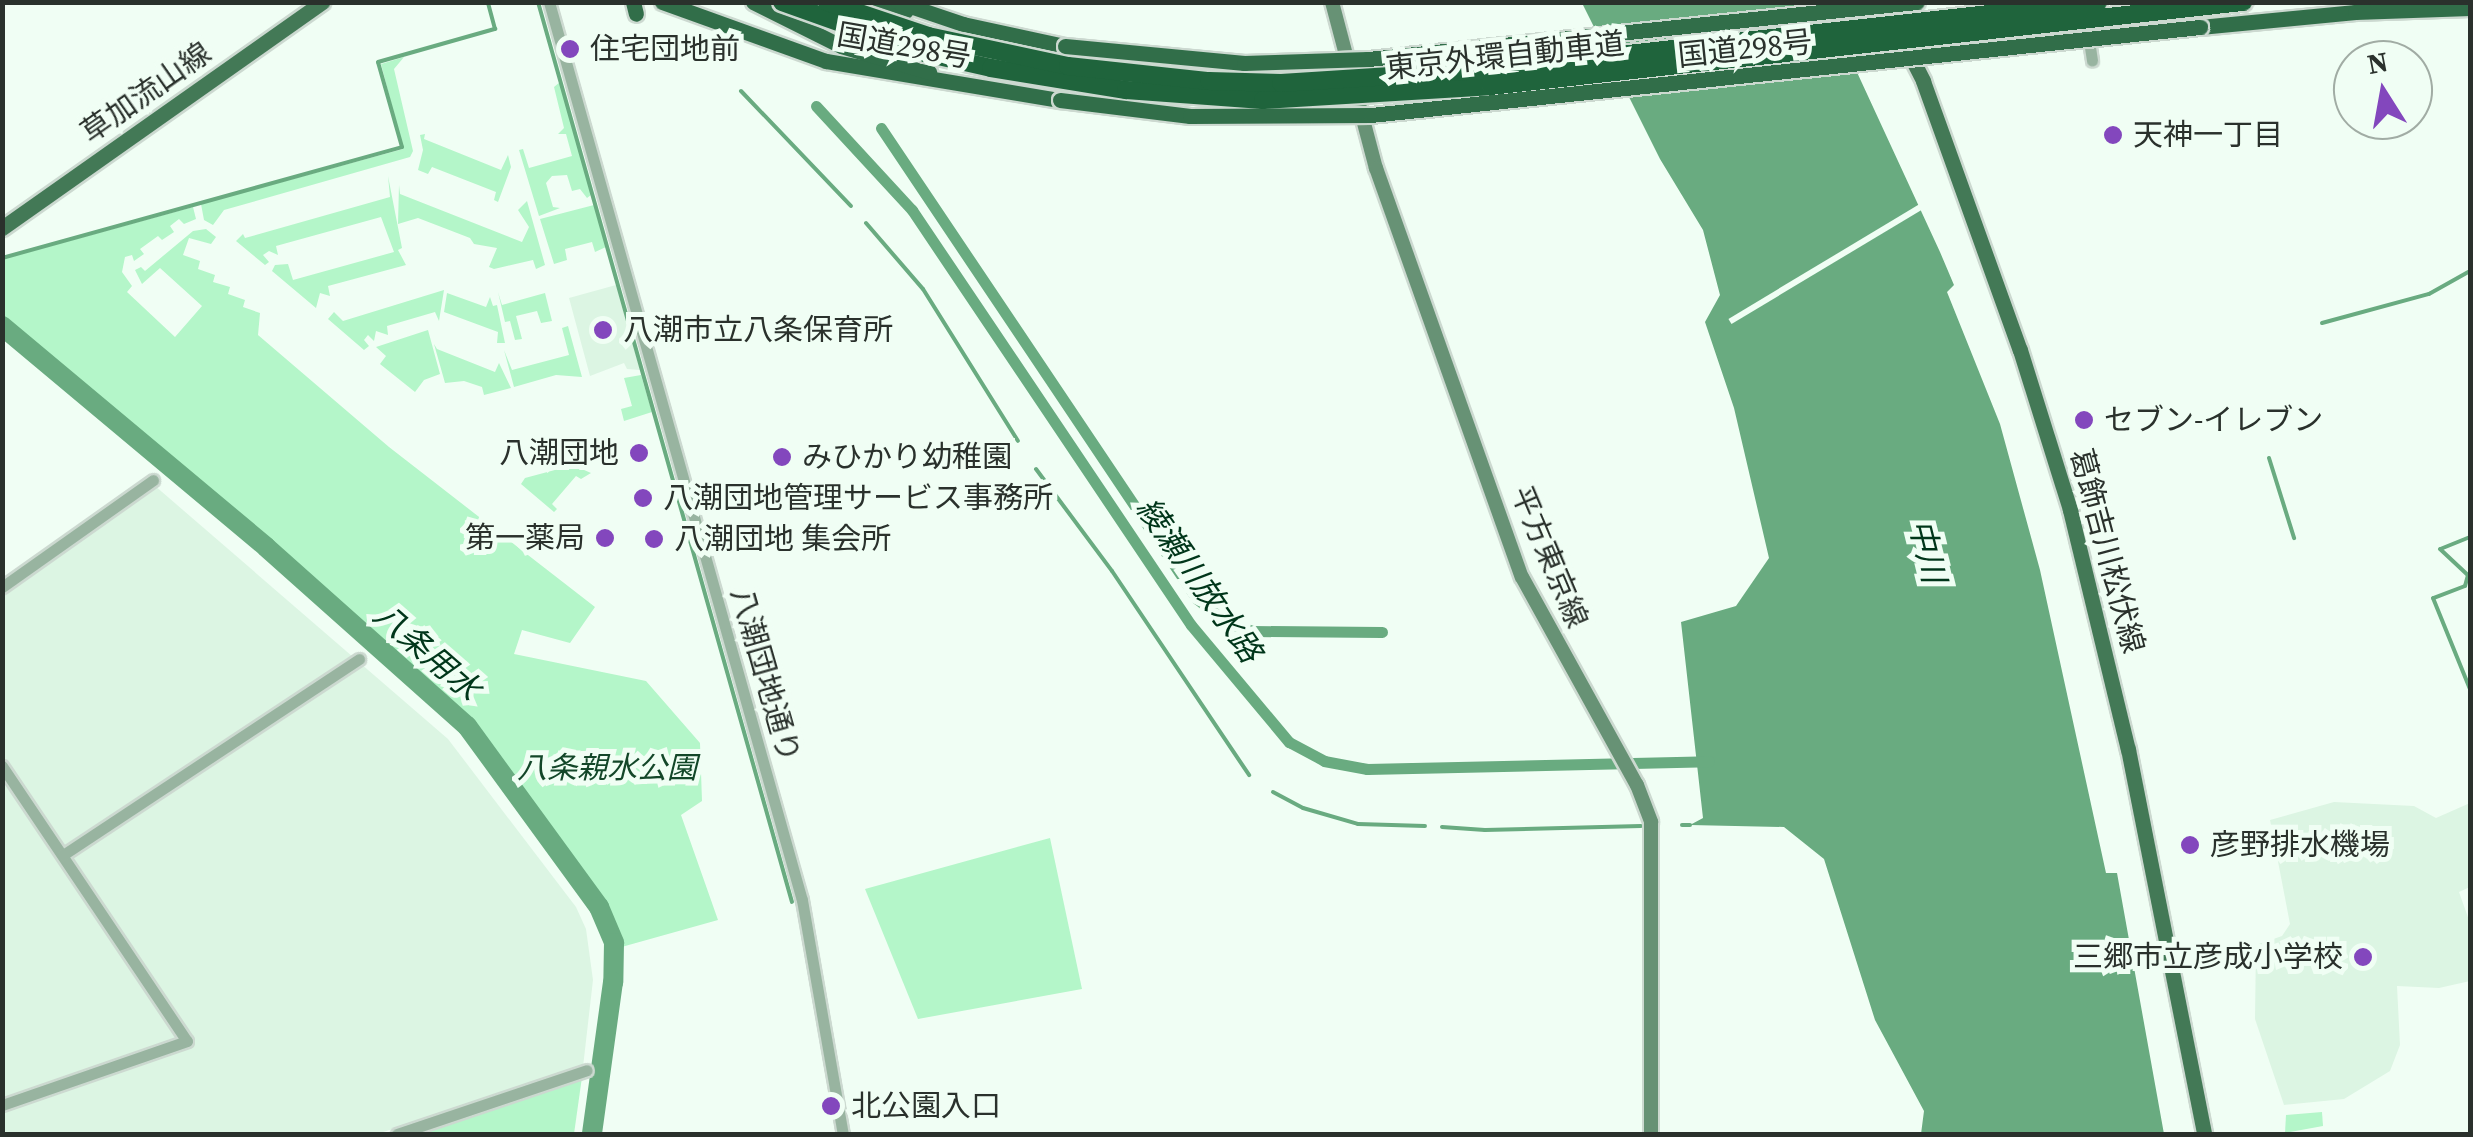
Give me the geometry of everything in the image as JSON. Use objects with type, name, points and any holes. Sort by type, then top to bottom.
[{"type":"highway","name":"国道298号","points":[[662,2],[826,61],[1025,95],[1190,116],[1412,112],[2200,27],[2355,12],[2470,8]]},
{"type":"highway","name":"国道298号","points":[[753,2],[841,46],[1025,95]]},
{"type":"highway","name":"東京外環自動車道","points":[[782,2],[926,53],[991,68],[1126,90],[1263,100],[1457,90],[2244,2]]},
{"type":"highway","name":"東京外環自動車道","points":[[828,2],[928,36],[1068,66],[1208,81],[1281,83],[1466,72],[2098,2]]},
{"type":"highway","name":"国道298号","points":[[876,2],[1065,46],[1244,63],[1368,60],[1917,2]]},
{"type":"highway","name":"国道298号","points":[[898,2],[963,24]]},
{"type":"highway","points":[[2062,7],[2083,2]]},
{"type":"main road","name":"草加流山線","points":[[2,228],[322,2]]},
{"type":"main road","name":"平方東京線","points":[[1332,2],[1376,168],[1510,548],[1547,628],[1638,785],[1655,843],[1652,1134]]},
{"type":"main road","name":"葛飾吉川松伏線","points":[[1885,2],[1923,81],[2020,350],[2070,510],[2128,749],[2204,1134]]},
{"type":"street","name":"八潮団地通り","points":[[549,2],[802,900],[843,1134]]},
{"type":"street","points":[[2083,2],[2092,60]]},
{"type":"street","points":[[2,587],[153,480]]},
{"type":"street","points":[[63,856],[358,659]]},
{"type":"street","points":[[2,766],[187,1041],[2,1105]]},
{"type":"street","points":[[396,1134],[587,1070]]},
{"type":"shaded area","name":"八潮市立八条保育所","points":[[616,285],[640,370],[627,369],[624,363],[590,376],[569,298]]},
{"type":"shaded area","points":[[154,485],[448,739],[576,907],[586,929],[593,980],[583,1067],[377,1134],[3,1134],[2,595]]},
{"type":"shaded area","name":"三郷市立彦成小学校","points":[[2334,802],[2414,806],[2436,818],[2470,803],[2470,887],[2459,892],[2470,923],[2470,981],[2439,988],[2397,986],[2400,1045],[2390,1071],[2344,1099],[2284,1105],[2255,1019],[2256,945],[2282,936],[2290,924],[2270,820]]},
{"type":"green space","points":[[404,57],[394,69],[413,151],[410,157],[224,210],[213,225],[204,220],[201,204],[403,149],[381,64]]},
{"type":"green space","points":[[560,82],[591,195],[587,198],[580,189],[572,191],[567,175],[552,176],[546,183],[553,207],[560,208],[539,216],[519,150],[523,149],[529,168],[572,156],[566,134],[558,134],[564,128],[554,87]]},
{"type":"green space","points":[[425,134],[424,139],[501,170],[508,155],[511,167],[498,202],[494,200],[496,192],[432,167],[428,174],[418,170],[423,150],[420,135]]},
{"type":"green space","points":[[388,176],[402,248],[398,250],[406,265],[328,286],[330,296],[320,293],[316,308],[272,271],[275,265],[288,264],[293,280],[394,252],[381,217],[276,246],[278,255],[269,251],[263,255],[269,262],[265,265],[236,241],[243,234],[245,238],[390,197]]},
{"type":"green space","points":[[399,185],[400,194],[522,242],[529,227],[518,210],[527,201],[545,265],[536,269],[533,260],[494,269],[489,267],[497,248],[474,244],[470,238],[418,218],[398,224]]},
{"type":"green space","points":[[594,205],[606,247],[595,252],[592,242],[565,249],[567,260],[554,264],[540,219]]},
{"type":"green space","name":"八条親水公園","points":[[193,207],[196,219],[184,224],[179,219],[170,226],[174,232],[162,240],[158,236],[140,249],[144,254],[134,261],[132,255],[125,257],[122,272],[132,286],[127,292],[175,337],[202,306],[160,268],[142,284],[135,270],[141,267],[145,271],[193,231],[206,229],[216,237],[211,244],[189,238],[183,255],[200,261],[198,269],[215,275],[213,282],[230,287],[228,294],[245,300],[243,307],[260,313],[258,335],[389,447],[595,607],[570,643],[522,630],[514,654],[646,681],[700,743],[702,801],[681,815],[718,920],[618,948],[601,906],[460,717],[271,544],[3,321],[3,259]]},
{"type":"green space","points":[[444,290],[439,321],[435,312],[387,326],[388,335],[376,331],[374,341],[368,335],[364,340],[369,346],[364,350],[328,319],[334,312],[343,321]]},
{"type":"green space","points":[[498,292],[502,305],[545,293],[552,321],[541,323],[537,311],[516,316],[522,339],[515,340],[510,321],[505,322]]},
{"type":"green space","points":[[447,293],[486,307],[490,297],[493,306],[497,305],[505,343],[497,343],[498,332],[444,312]]},
{"type":"green space","points":[[568,326],[582,377],[556,375],[514,387],[504,350],[512,370],[569,355],[562,328]]},
{"type":"green space","points":[[428,330],[440,374],[424,380],[415,392],[380,364],[386,356],[376,347]]},
{"type":"green space","points":[[434,344],[437,349],[495,372],[499,363],[511,388],[484,395],[482,387],[464,381],[445,383]]},
{"type":"green space","points":[[641,375],[652,412],[624,421],[621,409],[632,406],[624,378]]},
{"type":"green space","points":[[575,441],[580,459],[575,466],[591,473],[581,479],[576,476],[552,504],[557,509],[554,512],[521,484],[525,478],[566,467],[569,458],[562,445]]},
{"type":"green space","points":[[1050,838],[1082,989],[918,1019],[865,889]]},
{"type":"green space","points":[[582,1077],[574,1134],[407,1134]]},
{"type":"green space","points":[[2322,1112],[2323,1126],[2285,1133],[2286,1115]]},
{"type":"water","name":"中川","points":[[1582,3],[1825,3],[1954,285],[1947,292],[2000,424],[2040,570],[2106,873],[2117,873],[2164,1134],[1921,1134],[1924,1111],[1875,1020],[1824,859],[1784,827],[1690,825],[1703,818],[1681,622],[1736,606],[1769,558],[1734,408],[1705,322],[1720,295],[1703,230],[1660,159]]},
{"type":"pier","points":[[1923,202],[1926,207],[1732,324],[1728,319]]},
{"type":"waterway","points":[[2,258],[402,147],[378,62],[495,29],[488,2]]},
{"type":"waterway","points":[[538,2],[792,902]]},
{"type":"waterway","points":[[741,91],[851,206]]},
{"type":"waterway","name":"綾瀬川放水路","points":[[816,106],[912,210],[1191,625],[1289,742],[1324,761],[1367,769],[1709,761]]},
{"type":"waterway","name":"綾瀬川放水路","points":[[881,128],[1197,599],[1228,623],[1252,631],[1382,632]]},
{"type":"waterway","points":[[866,223],[923,289],[1018,441]]},
{"type":"waterway","points":[[2322,323],[2429,294],[2470,271]]},
{"type":"waterway","name":"八条用水","points":[[2,326],[266,547],[467,726],[599,907],[614,943],[613,982],[592,1134]]},
{"type":"waterway","points":[[2269,458],[2294,538]]},
{"type":"waterway","points":[[1036,469],[1112,571],[1249,775]]},
{"type":"waterway","points":[[2470,537],[2440,549],[2468,575],[2465,586],[2433,598],[2470,689]]},
{"type":"waterway","points":[[1273,792],[1303,808],[1358,824],[1425,826]]},
{"type":"waterway","points":[[1682,825],[1690,825]]},
{"type":"waterway","points":[[1442,827],[1485,830],[1641,826]]},
{"type":"place","name":"住宅団地前","points":[[570,49]]},
{"type":"place","name":"天神一丁目","points":[[2113,135]]},
{"type":"place","name":"八潮市立八条保育所","points":[[603,330]]},
{"type":"place","name":"セブン-イレブン","points":[[2084,420]]},
{"type":"place","name":"八潮団地","points":[[639,453]]},
{"type":"place","name":"みひかり幼稚園","points":[[782,457]]},
{"type":"place","name":"八潮団地管理サービス事務所","points":[[643,498]]},
{"type":"place","name":"第一薬局","points":[[605,538]]},
{"type":"place","name":"八潮団地 集会所","points":[[654,539]]},
{"type":"place","name":"彦野排水機場","points":[[2190,845]]},
{"type":"place","name":"三郷市立彦成小学校","points":[[2363,957]]},
{"type":"place","name":"北公園入口","points":[[831,1106]]}]
